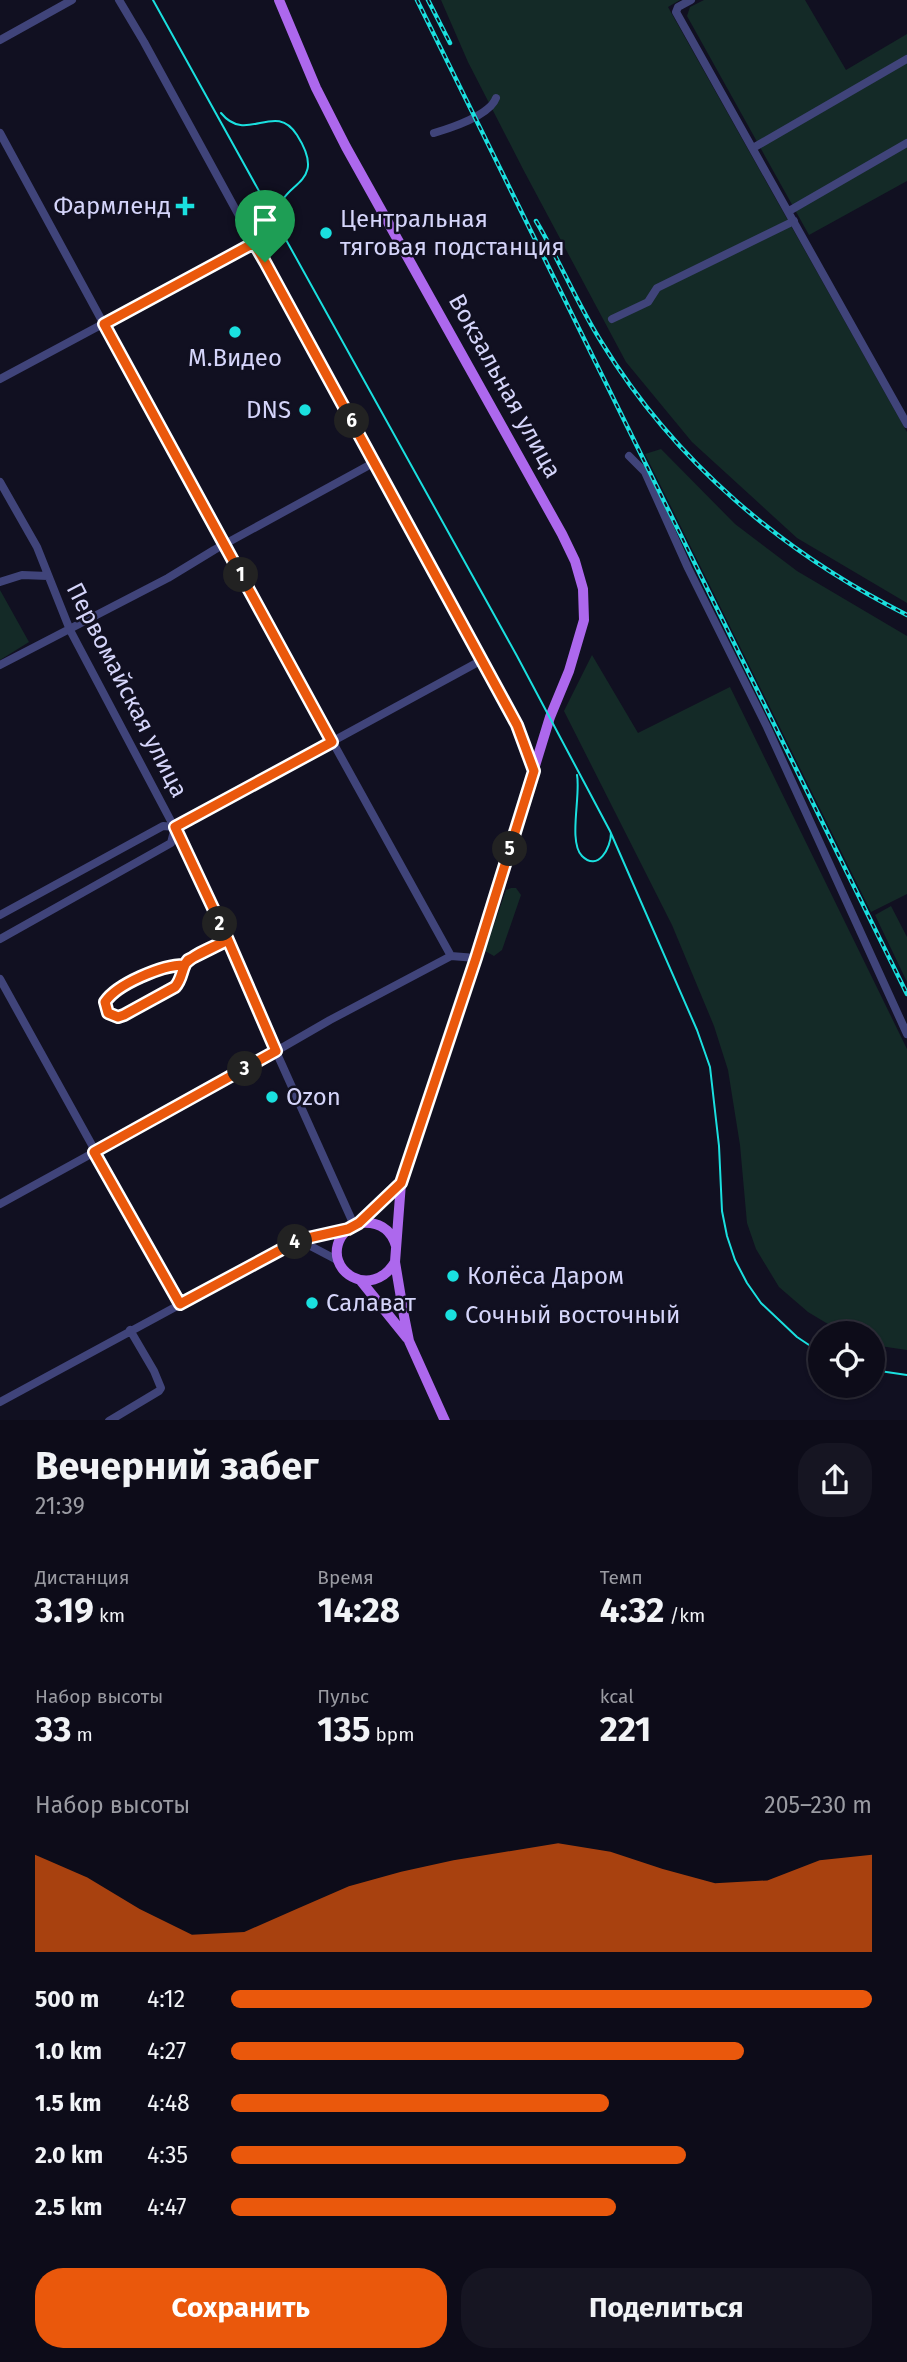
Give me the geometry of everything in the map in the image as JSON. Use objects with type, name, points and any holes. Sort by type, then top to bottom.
[{"type":"main road","name":"Вокзальная улица","points":[[279,0],[316,88],[346,147],[575,561],[583,589],[584,620],[569,671],[550,717],[476,958],[401,1183]]},
{"type":"main road","points":[[395,1262],[382,1278],[361,1281],[344,1270],[339,1261],[338,1244],[401,1183]]},
{"type":"main road","points":[[401,1183],[395,1262],[409,1341]]},
{"type":"main road","points":[[354,1226],[368,1222],[384,1227],[395,1241],[397,1250]]},
{"type":"main road","points":[[361,1281],[409,1341],[445,1420]]},
{"type":"street","points":[[0,40],[72,0]]},
{"type":"street","points":[[119,0],[517,725],[534,771]]},
{"type":"street","points":[[691,0],[678,7],[676,12],[907,424]]},
{"type":"street","points":[[753,148],[907,59]]},
{"type":"street","points":[[435,133],[458,126],[487,110],[496,98]]},
{"type":"street","points":[[0,133],[451,956]]},
{"type":"street","points":[[789,211],[907,143]]},
{"type":"street","points":[[612,318],[648,302],[657,288],[794,221]]},
{"type":"street","points":[[0,379],[254,243]]},
{"type":"street","points":[[629,456],[646,472],[688,568],[767,727],[907,1034]]},
{"type":"street","points":[[0,665],[168,578],[374,462]]},
{"type":"street","name":"Первомайская улица","points":[[0,482],[37,547],[71,630],[175,827],[228,940],[354,1226]]},
{"type":"street","points":[[0,582],[22,575],[48,576]]},
{"type":"street","points":[[0,915],[163,826],[175,827],[482,660]]},
{"type":"street","points":[[0,939],[172,843],[175,827]]},
{"type":"street","points":[[184,965],[157,970],[117,991],[105,1002],[108,1013],[118,1017],[124,1015],[175,987],[181,981],[184,965],[188,960],[228,940]]},
{"type":"street","points":[[0,1204],[451,956],[476,958]]},
{"type":"street","points":[[0,979],[180,1304]]},
{"type":"street","points":[[0,1402],[299,1240],[354,1226]]},
{"type":"street","points":[[299,1240],[339,1261]]},
{"type":"street","points":[[109,1420],[160,1388],[154,1371],[130,1330]]},
{"type":"green space","points":[[441,0],[680,0],[668,7],[907,432],[907,603],[797,538],[692,442],[626,362],[468,62]]},
{"type":"green space","points":[[704,0],[805,0],[846,70],[907,34],[907,181],[809,235],[687,16],[690,7]]},
{"type":"green space","points":[[661,449],[735,524],[797,571],[907,636],[907,894],[871,912],[645,454]]},
{"type":"green space","points":[[0,590],[29,642],[0,660]]},
{"type":"green space","points":[[592,655],[638,733],[730,687],[907,1049],[907,1350],[885,1347],[885,1321],[823,1321],[808,1312],[779,1287],[756,1249],[747,1223],[740,1145],[728,1070],[714,1026],[672,925],[564,711]]},
{"type":"green space","points":[[516,888],[521,895],[502,950],[494,956],[485,951],[506,890]]},
{"type":"green space","points":[[891,906],[907,937],[907,982],[875,915]]},
{"type":"tram line","points":[[153,0],[517,656],[610,831],[697,1030],[710,1067],[719,1146],[722,1211],[735,1260],[761,1303],[808,1344]]},
{"type":"tram line","points":[[221,113],[231,122],[241,125],[280,121],[297,135],[306,153],[308,166],[305,176],[284,198],[280,207],[280,220]]},
{"type":"tram line","points":[[577,775],[575,829],[578,849],[582,856],[588,860],[598,860],[609,845],[611,833]]},
{"type":"tram line","points":[[885,1372],[907,1375]]},
{"type":"railway","points":[[417,0],[907,994]]},
{"type":"railway","points":[[428,0],[450,43]]},
{"type":"railway","points":[[536,221],[602,343],[663,427],[698,465],[775,533],[817,563],[907,615]]},
{"type":"place","name":"Фармленд","points":[[185,206]]},
{"type":"place","name":"Центральная тяговая подстанция","points":[[326,233]]},
{"type":"place","name":"М.Видео","points":[[235,332]]},
{"type":"place","name":"DNS","points":[[305,410]]},
{"type":"place","name":"Ozon","points":[[272,1097]]},
{"type":"place","name":"Колёса Даром","points":[[453,1276]]},
{"type":"place","name":"Салават","points":[[312,1303]]},
{"type":"place","name":"Сочный восточный","points":[[451,1315]]},
{"type":"route","points":[[265,262],[254,243],[104,324],[332,742],[175,827],[228,940],[188,960],[184,965],[181,981],[175,987],[124,1015],[118,1017],[108,1013],[105,1002],[108,997],[142,977],[167,967],[184,965],[188,960],[219,944],[228,940],[276,1051],[94,1152],[180,1304],[299,1240],[348,1229],[359,1223],[401,1183],[476,958],[534,771],[517,725],[265,262]]}]
